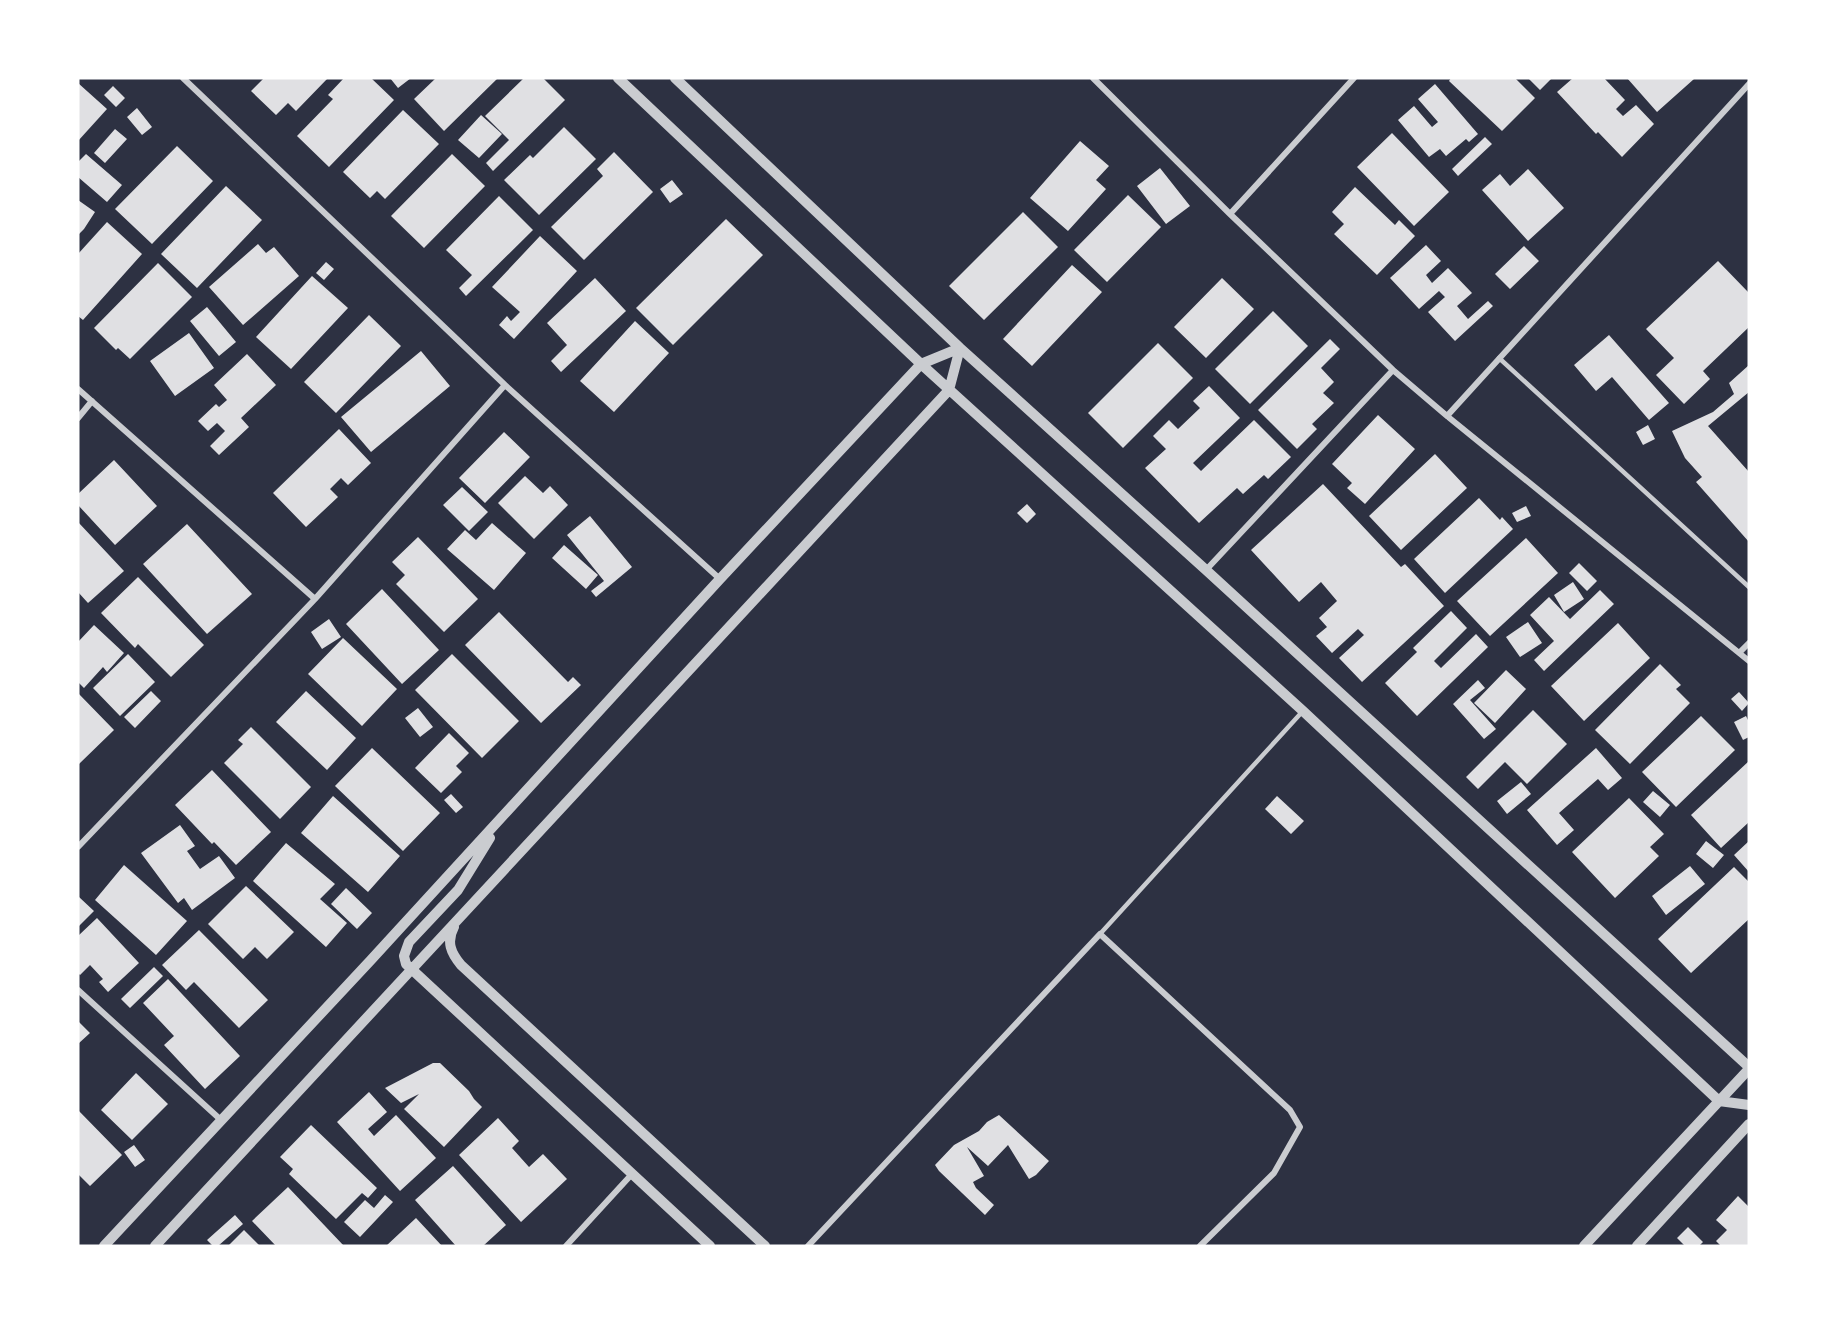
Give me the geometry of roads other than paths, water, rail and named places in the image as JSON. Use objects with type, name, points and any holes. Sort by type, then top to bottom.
[{"type":"street","points":[[183,78],[505,385],[720,579]]},
{"type":"street","points":[[618,78],[921,364],[1303,711],[1719,1101],[1749,1105]]},
{"type":"street","points":[[675,78],[960,348],[1206,570],[1749,1068],[1584,1246]]},
{"type":"street","points":[[1093,78],[1230,214],[1393,370],[1749,661]]},
{"type":"street","points":[[1230,214],[1354,78]]},
{"type":"street","points":[[1447,416],[1749,84]]},
{"type":"street","points":[[104,1246],[921,364],[960,348]]},
{"type":"street","points":[[154,1246],[950,390],[960,348]]},
{"type":"street","points":[[1206,570],[1393,370]]},
{"type":"street","points":[[78,847],[315,599],[505,385]]},
{"type":"street","points":[[78,389],[315,599]]},
{"type":"street","points":[[78,418],[92,402]]},
{"type":"street","points":[[1740,652],[1749,643]]},
{"type":"street","points":[[503,817],[458,890],[409,942],[404,956],[406,964],[710,1246]]},
{"type":"street","points":[[458,920],[450,941],[451,950],[462,965],[765,1246]]},
{"type":"street","points":[[808,1246],[1100,934],[1290,1110],[1300,1127],[1274,1173],[1200,1246]]},
{"type":"street","points":[[78,990],[221,1120]]},
{"type":"street","points":[[1637,1246],[1749,1124]]},
{"type":"street","points":[[566,1246],[632,1174]]},
{"type":"lane","points":[[1499,358],[1749,587]]},
{"type":"lane","points":[[1100,934],[1303,711]]}]
